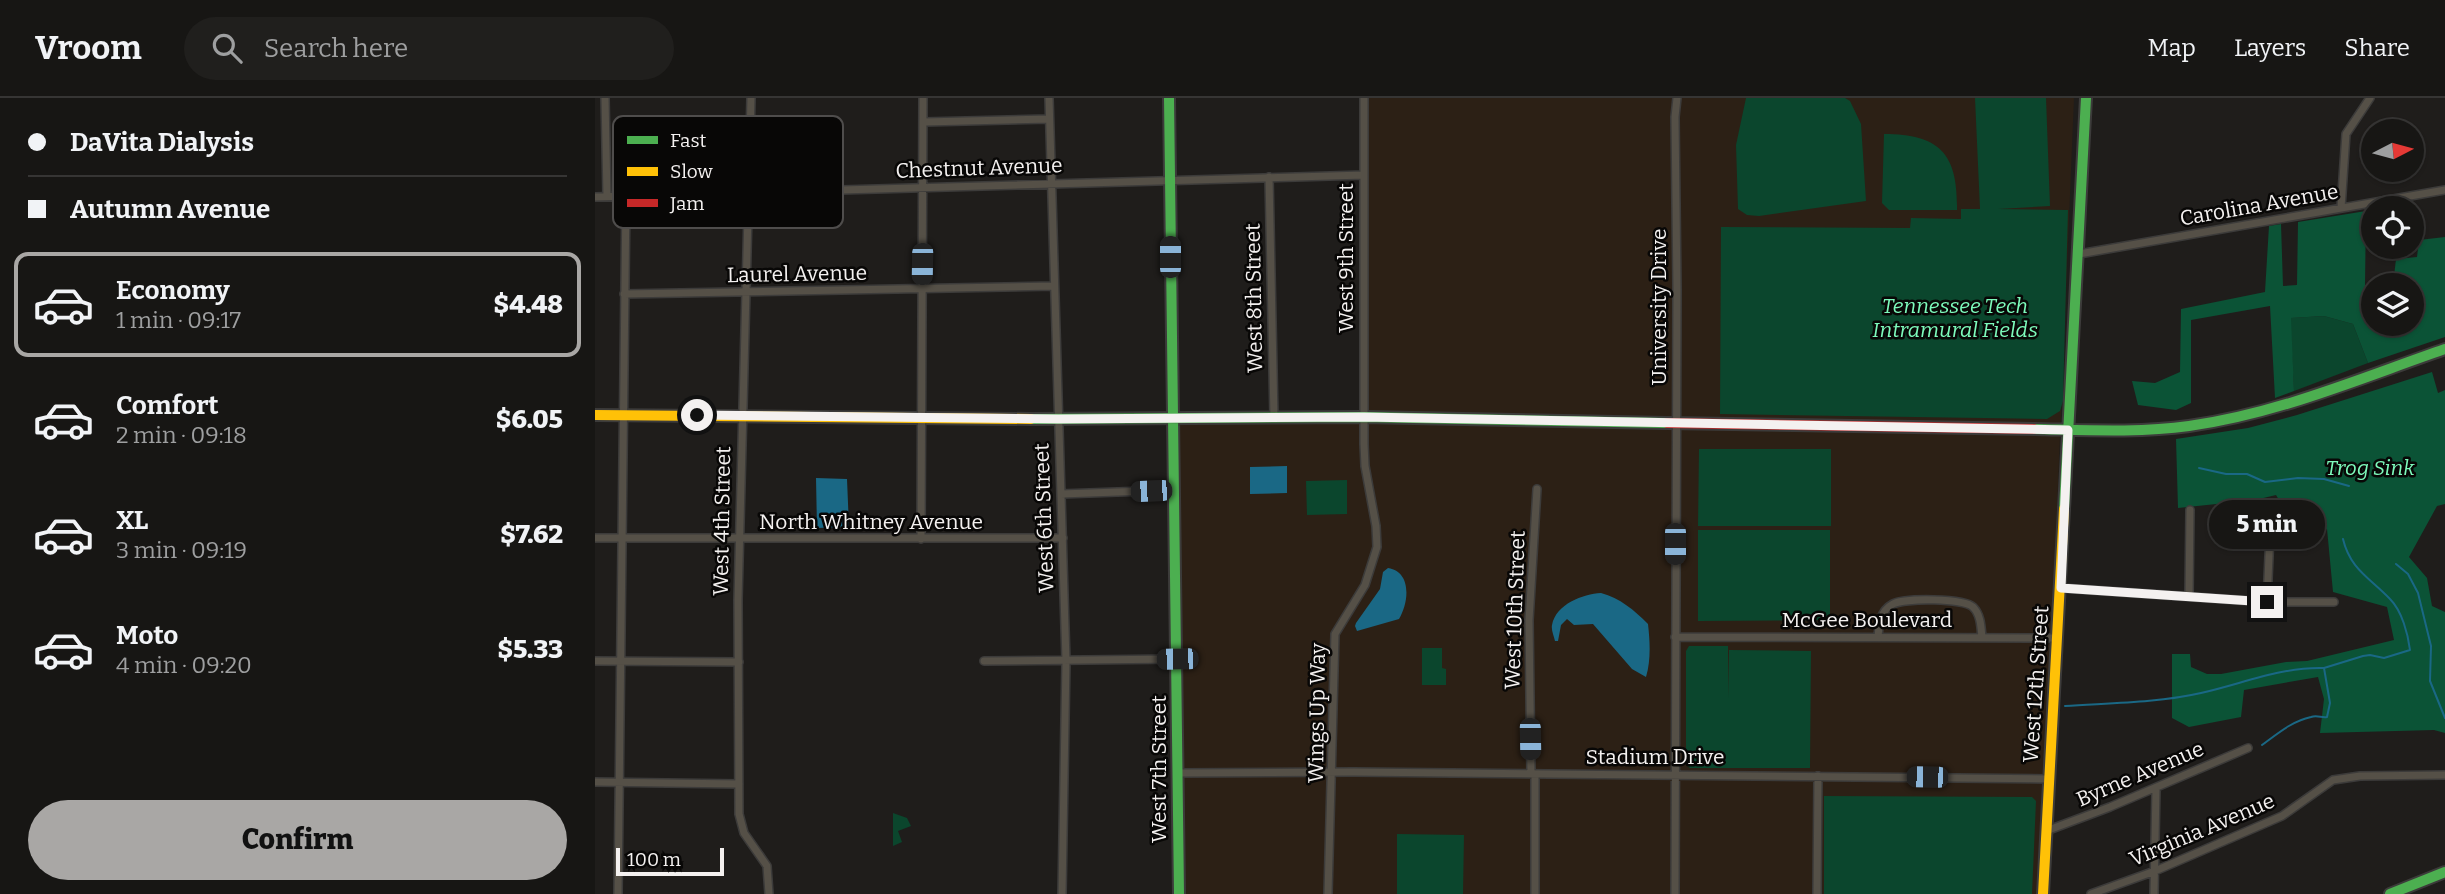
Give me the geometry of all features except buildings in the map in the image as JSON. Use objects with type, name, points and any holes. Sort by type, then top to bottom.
[{"type":"main road","name":"West 7th Street","points":[[1169,98],[1179,894]]},
{"type":"main road","name":"West 12th Street","points":[[2043,894],[2086,98]]},
{"type":"main road","points":[[595,415],[1058,419],[1364,417],[2119,431],[2182,426],[2265,411],[2445,349]]},
{"type":"main road","points":[[2390,894],[2445,872]]},
{"type":"street","points":[[605,98],[607,196]]},
{"type":"street","name":"West 4th Street","points":[[751,98],[751,116]]},
{"type":"street","points":[[921,540],[923,98]]},
{"type":"street","name":"West 6th Street","points":[[1049,98],[1066,661],[1062,894]]},
{"type":"street","name":"West 9th Street","points":[[1364,98],[1364,417]]},
{"type":"street","name":"University Drive","points":[[1675,894],[1677,98]]},
{"type":"street","points":[[2341,208],[2346,134],[2370,98]]},
{"type":"street","points":[[923,121],[1049,119]]},
{"type":"street","name":"Chestnut Avenue","points":[[843,189],[1364,175]]},
{"type":"street","name":"West 8th Street","points":[[1269,177],[1274,418]]},
{"type":"street","name":"Carolina Avenue","points":[[2079,254],[2445,190]]},
{"type":"street","name":"Chestnut Avenue","points":[[595,197],[613,196]]},
{"type":"street","points":[[618,894],[625,228]]},
{"type":"street","name":"West 4th Street","points":[[749,228],[741,415],[739,814],[744,833],[767,866],[769,894]]},
{"type":"street","name":"Laurel Avenue","points":[[624,294],[1054,286]]},
{"type":"street","name":"Wings Up Way","points":[[1328,894],[1335,634],[1365,585],[1377,547],[1374,507],[1365,466],[1364,417]]},
{"type":"street","name":"West 10th Street","points":[[1535,894],[1529,620],[1537,489]]},
{"type":"street","points":[[1061,494],[1174,490]]},
{"type":"street","points":[[2189,596],[2190,510]]},
{"type":"street","points":[[2267,602],[2271,510]]},
{"type":"street","name":"North Whitney Avenue","points":[[595,538],[1063,538]]},
{"type":"street","points":[[2061,588],[2267,602],[2334,602]]},
{"type":"street","points":[[1878,637],[1882,613],[1892,604],[1901,601],[1960,601],[1971,605],[1978,614],[1982,638]]},
{"type":"street","name":"McGee Boulevard","points":[[1675,637],[2058,638]]},
{"type":"street","points":[[984,661],[1177,659]]},
{"type":"street","points":[[595,661],[739,662]]},
{"type":"street","name":"Byrne Avenue","points":[[2046,831],[2248,748]]},
{"type":"street","name":"Stadium Drive","points":[[1178,773],[1333,772],[1533,776],[1675,774],[2049,779]]},
{"type":"street","name":"Virginia Avenue","points":[[2091,894],[2155,871],[2282,816],[2325,785],[2342,777],[2445,775]]},
{"type":"street","points":[[1817,894],[1818,776]]},
{"type":"street","points":[[595,782],[739,784]]},
{"type":"street","points":[[2154,894],[2156,788]]},
{"type":"shaded area","points":[[1368,98],[2074,98],[2052,629],[2036,894],[1185,894],[1178,424],[1368,423]]},
{"type":"green space","points":[[1746,98],[1845,98],[1850,101],[1861,124],[1866,201],[1759,216],[1747,215],[1738,209],[1736,145]]},
{"type":"green space","name":"Tennessee Tech Intramural Fields","points":[[1975,98],[2046,98],[2050,206],[1998,209],[2068,210],[2063,401],[2060,411],[2047,419],[1720,414],[1721,227],[1910,228],[1911,218],[1961,219],[1961,209],[1980,209]]},
{"type":"green space","points":[[1884,134],[1920,138],[1942,151],[1954,175],[1957,210],[1889,210],[1882,203]]},
{"type":"green space","points":[[2361,212],[2361,259],[2365,259],[2365,273],[2361,273],[2361,336],[2424,336],[2424,273],[2394,273],[2396,259],[2424,259],[2424,239],[2445,237],[2445,337],[2368,363],[2353,324],[2324,316],[2291,318],[2294,391],[2275,398],[2270,306],[2191,320],[2191,403],[2176,410],[2138,405],[2132,381],[2155,383],[2180,372],[2181,309],[2265,292],[2269,226],[2281,224],[2283,286],[2297,285],[2298,222]]},
{"type":"green space","points":[[2324,316],[2353,324],[2368,363],[2294,391],[2290,318]]},
{"type":"green space","name":"Trog Sink","points":[[2432,372],[2438,393],[2445,390],[2445,504],[2437,506],[2409,557],[2427,578],[2432,606],[2445,612],[2445,733],[2434,730],[2320,733],[2324,699],[2318,677],[2244,690],[2241,717],[2189,727],[2172,718],[2172,654],[2190,654],[2191,667],[2207,674],[2221,674],[2286,662],[2307,661],[2394,640],[2387,607],[2333,592],[2327,529],[2298,531],[2276,495],[2255,500],[2178,508],[2176,439],[2248,428]]},
{"type":"green space","points":[[1699,449],[1831,449],[1831,526],[1698,526]]},
{"type":"green space","points":[[1347,480],[1347,514],[1307,515],[1306,481]]},
{"type":"green space","points":[[1698,530],[1830,530],[1830,620],[1698,621]]},
{"type":"green space","points":[[1689,646],[1728,646],[1728,698],[1729,650],[1811,651],[1810,768],[1690,768],[1686,765],[1686,651]]},
{"type":"green space","points":[[1422,648],[1442,648],[1442,668],[1446,669],[1446,685],[1422,685]]},
{"type":"green space","points":[[1824,796],[2032,797],[2036,801],[2032,894],[1824,894]]},
{"type":"green space","points":[[893,813],[907,818],[911,826],[898,831],[902,842],[893,846]]},
{"type":"green space","points":[[1397,834],[1464,835],[1463,894],[1397,894]]},
{"type":"water","points":[[1287,466],[1287,493],[1250,494],[1250,467]]},
{"type":"water","points":[[816,478],[847,479],[849,527],[817,528]]},
{"type":"water","points":[[1388,568],[1396,571],[1405,581],[1405,604],[1399,619],[1357,631],[1356,623],[1380,589],[1383,572]]},
{"type":"water","points":[[1601,593],[1626,605],[1648,624],[1650,651],[1646,677],[1632,669],[1593,624],[1574,625],[1567,619],[1561,625],[1558,641],[1555,641],[1552,625],[1559,611],[1586,595]]},
{"type":"waterway","points":[[2199,468],[2226,474],[2247,474],[2265,482],[2298,478],[2324,479],[2349,486]]},
{"type":"waterway","points":[[2262,745],[2297,722],[2313,716],[2327,717],[2330,703],[2324,668],[2363,656],[2384,658],[2410,650],[2398,610],[2356,566],[2343,539]]},
{"type":"waterway","points":[[2396,564],[2408,574],[2418,593],[2431,646],[2430,681],[2445,718]]},
{"type":"waterway","points":[[2065,706],[2168,699],[2276,673],[2323,668]]},
{"type":"traffic: fast","points":[[1169,98],[1179,894]]},
{"type":"traffic: fast","points":[[2064,509],[2086,98]]},
{"type":"traffic: fast","points":[[2034,429],[2150,430],[2222,420],[2319,394],[2445,349]]},
{"type":"traffic: fast","points":[[1031,419],[1364,417],[1667,423]]},
{"type":"traffic: fast","points":[[2390,894],[2445,872]]},
{"type":"traffic: slow","points":[[595,415],[1031,419]]},
{"type":"traffic: slow","points":[[2043,894],[2064,509]]},
{"type":"traffic: jam","points":[[1667,423],[2034,429]]},
{"type":"route","points":[[697,415],[1058,419],[1364,417],[2068,430],[2061,588],[2267,602]]}]
